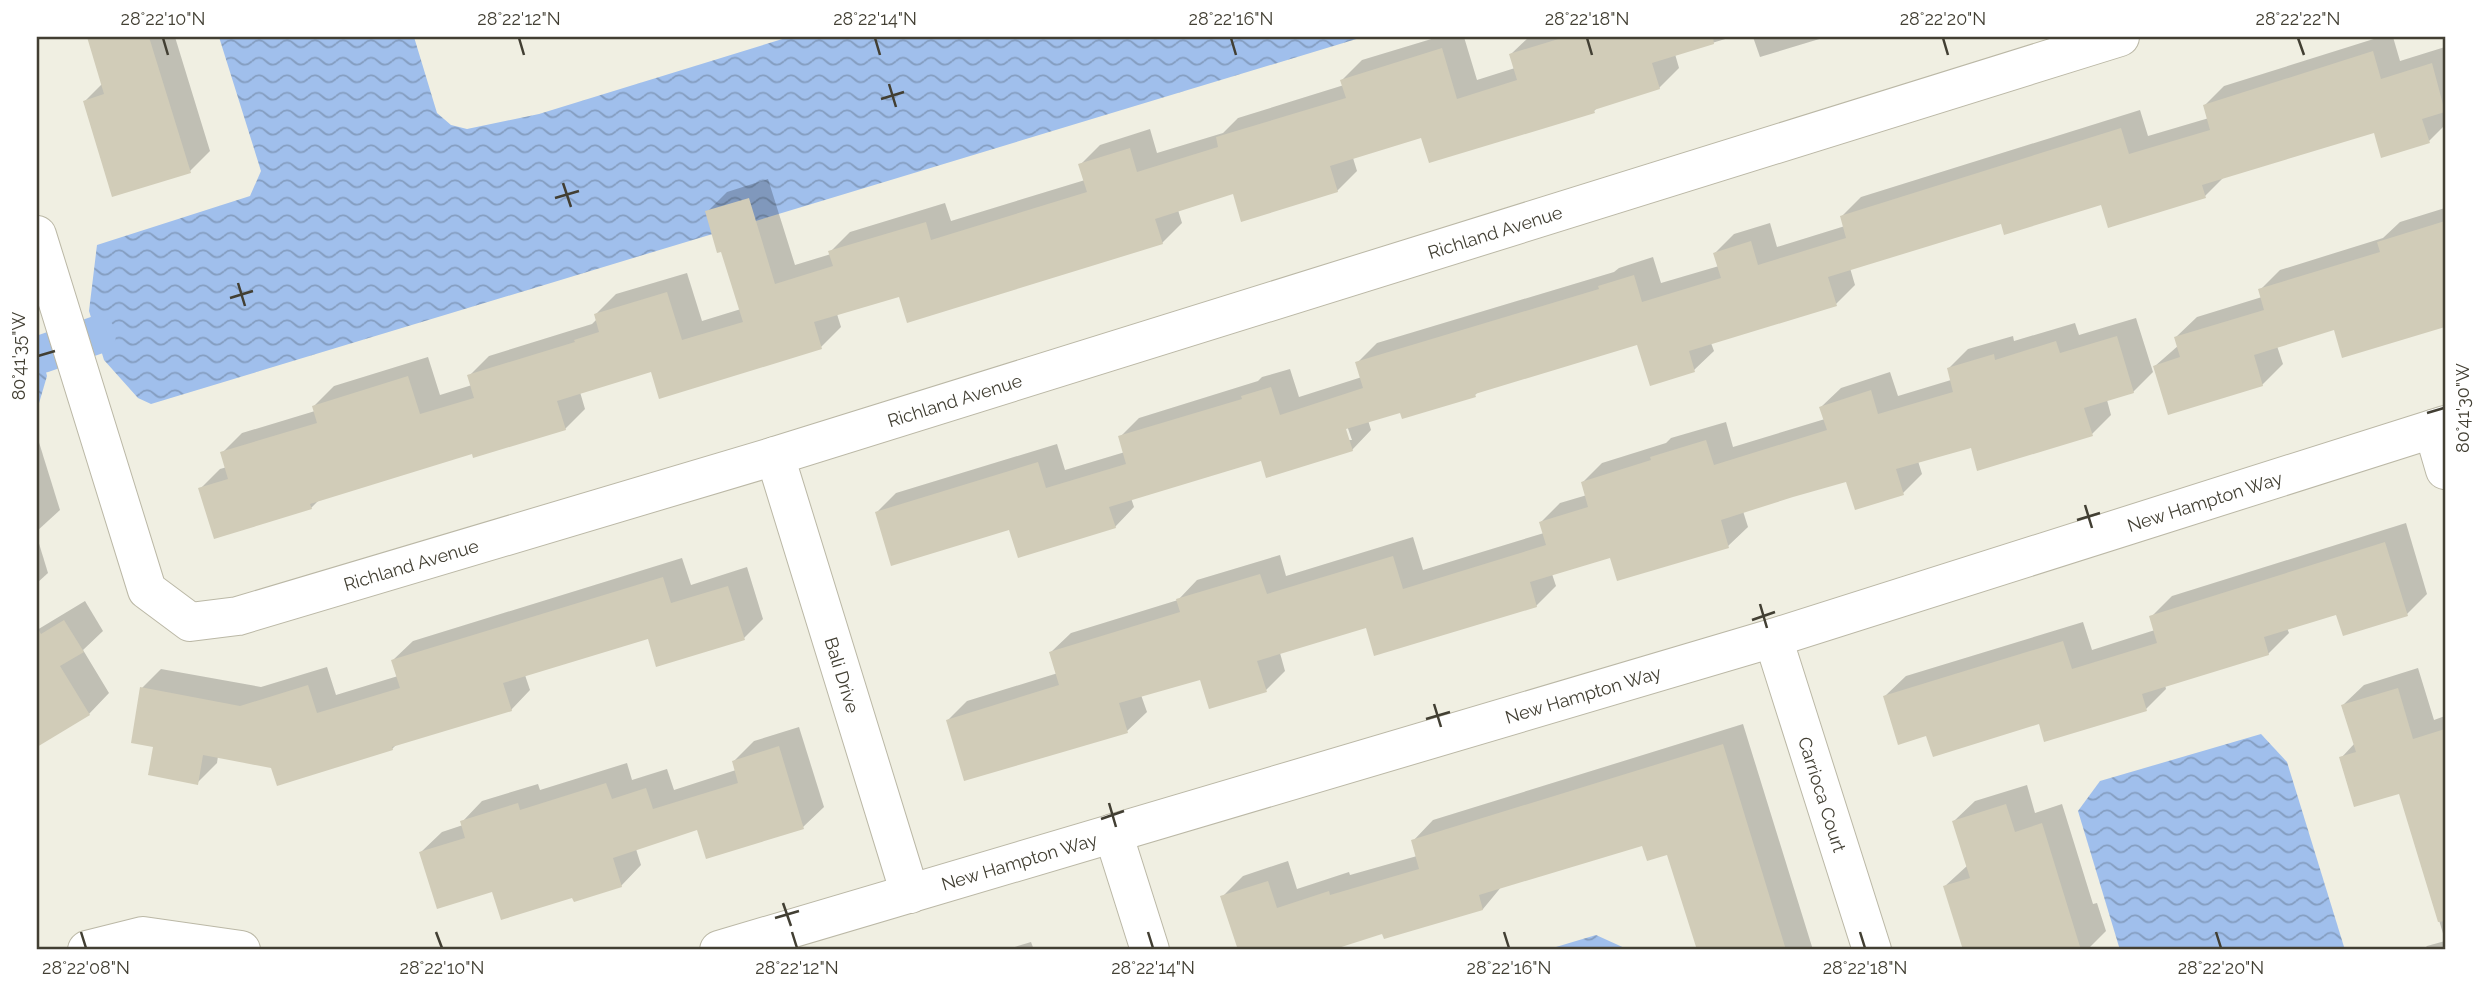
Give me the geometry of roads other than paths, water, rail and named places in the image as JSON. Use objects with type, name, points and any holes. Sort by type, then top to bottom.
[{"type":"street","name":"Richland Avenue","points":[[38,241],[147,590],[190,622],[239,616],[775,456],[2120,37]]},
{"type":"street","points":[[2439,427],[2445,470]]},
{"type":"street","name":"New Hampton Way","points":[[719,950],[1773,638],[2439,427]]},
{"type":"street","name":"Bali Drive","points":[[775,456],[910,894]]},
{"type":"street","name":"Carrioca Court","points":[[1773,638],[1872,950]]},
{"type":"street","points":[[1113,834],[1150,950]]},
{"type":"street","points":[[87,950],[143,936],[241,950]]},
{"type":"water","points":[[219,37],[414,37],[437,113],[451,125],[467,129],[539,114],[789,37],[1363,37],[151,404],[138,398],[104,360],[89,311],[97,245],[250,196],[261,171]]},
{"type":"water","points":[[37,335],[47,376],[37,410]]},
{"type":"water","points":[[2261,734],[2287,762],[2345,950],[2120,950],[2078,811],[2100,781]]},
{"type":"water","points":[[1596,935],[1629,950],[1546,950]]},
{"type":"waterway","points":[[42,354],[97,335]]}]
